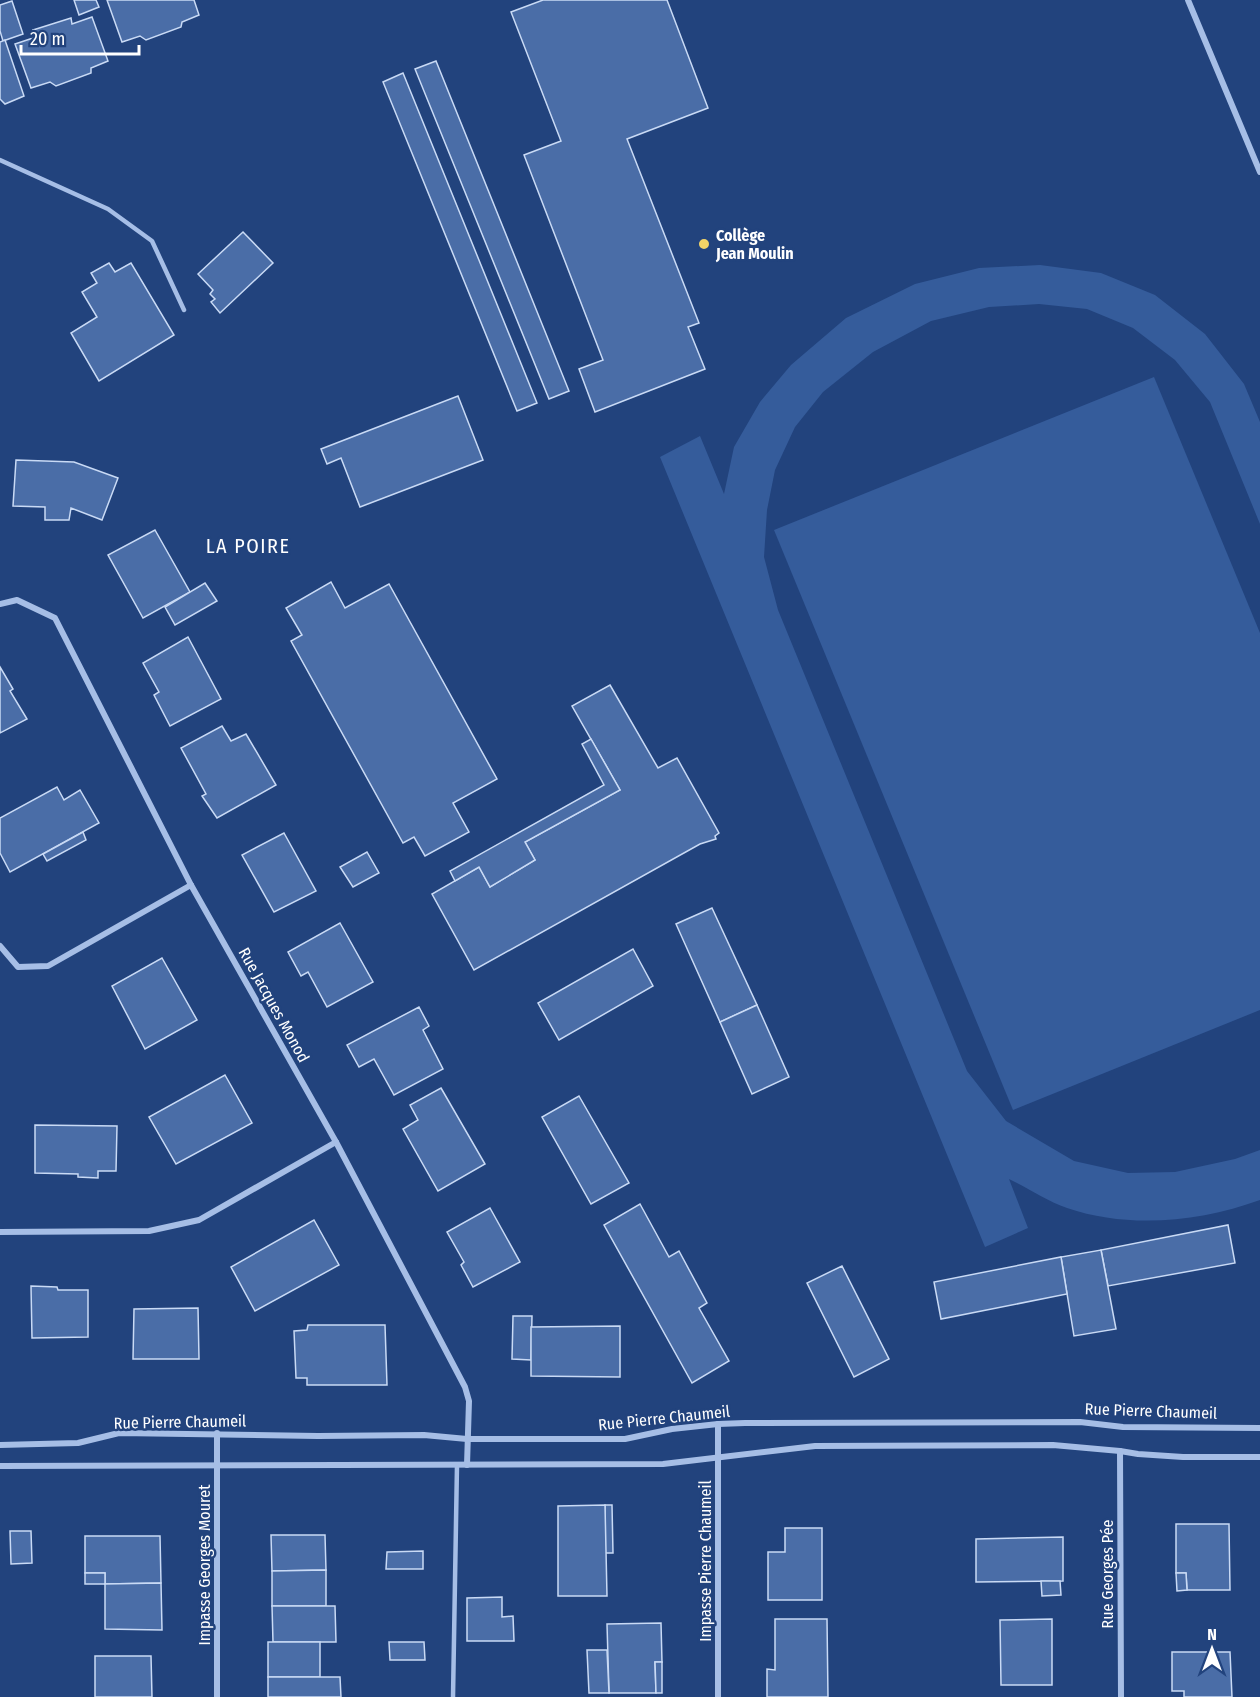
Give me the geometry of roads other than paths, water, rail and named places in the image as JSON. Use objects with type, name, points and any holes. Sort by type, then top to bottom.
[{"type":"street","points":[[1188,0],[1260,171]]},
{"type":"street","name":"Rue Jacques Monod","points":[[0,604],[17,600],[55,618],[191,885],[336,1142],[465,1387],[469,1401],[467,1465]]},
{"type":"street","points":[[0,946],[18,967],[48,966],[191,885]]},
{"type":"street","points":[[0,1232],[149,1231],[199,1220],[336,1142]]},
{"type":"street","name":"Rue Pierre Chaumeil","points":[[0,1445],[78,1443],[119,1433],[424,1435],[467,1439],[626,1439],[718,1424],[1080,1422],[1123,1427],[1260,1428]]},
{"type":"street","name":"Impasse Pierre Chaumeil","points":[[718,1424],[718,1697]]},
{"type":"street","name":"Impasse Georges Mouret","points":[[217,1433],[217,1697]]},
{"type":"street","points":[[0,1466],[663,1464],[815,1446],[1053,1445],[1120,1450],[1138,1455],[1260,1457]]},
{"type":"street","name":"Rue Georges Pée","points":[[1120,1450],[1121,1697]]},
{"type":"lane","points":[[0,160],[108,209],[152,242],[183,310]]},
{"type":"lane","points":[[453,1697],[457,1465]]},
{"type":"place","name":"Collège Jean Moulin","points":[[704,244]]},
{"type":"district","name":"LA POIRE","points":[[248,546]]}]
